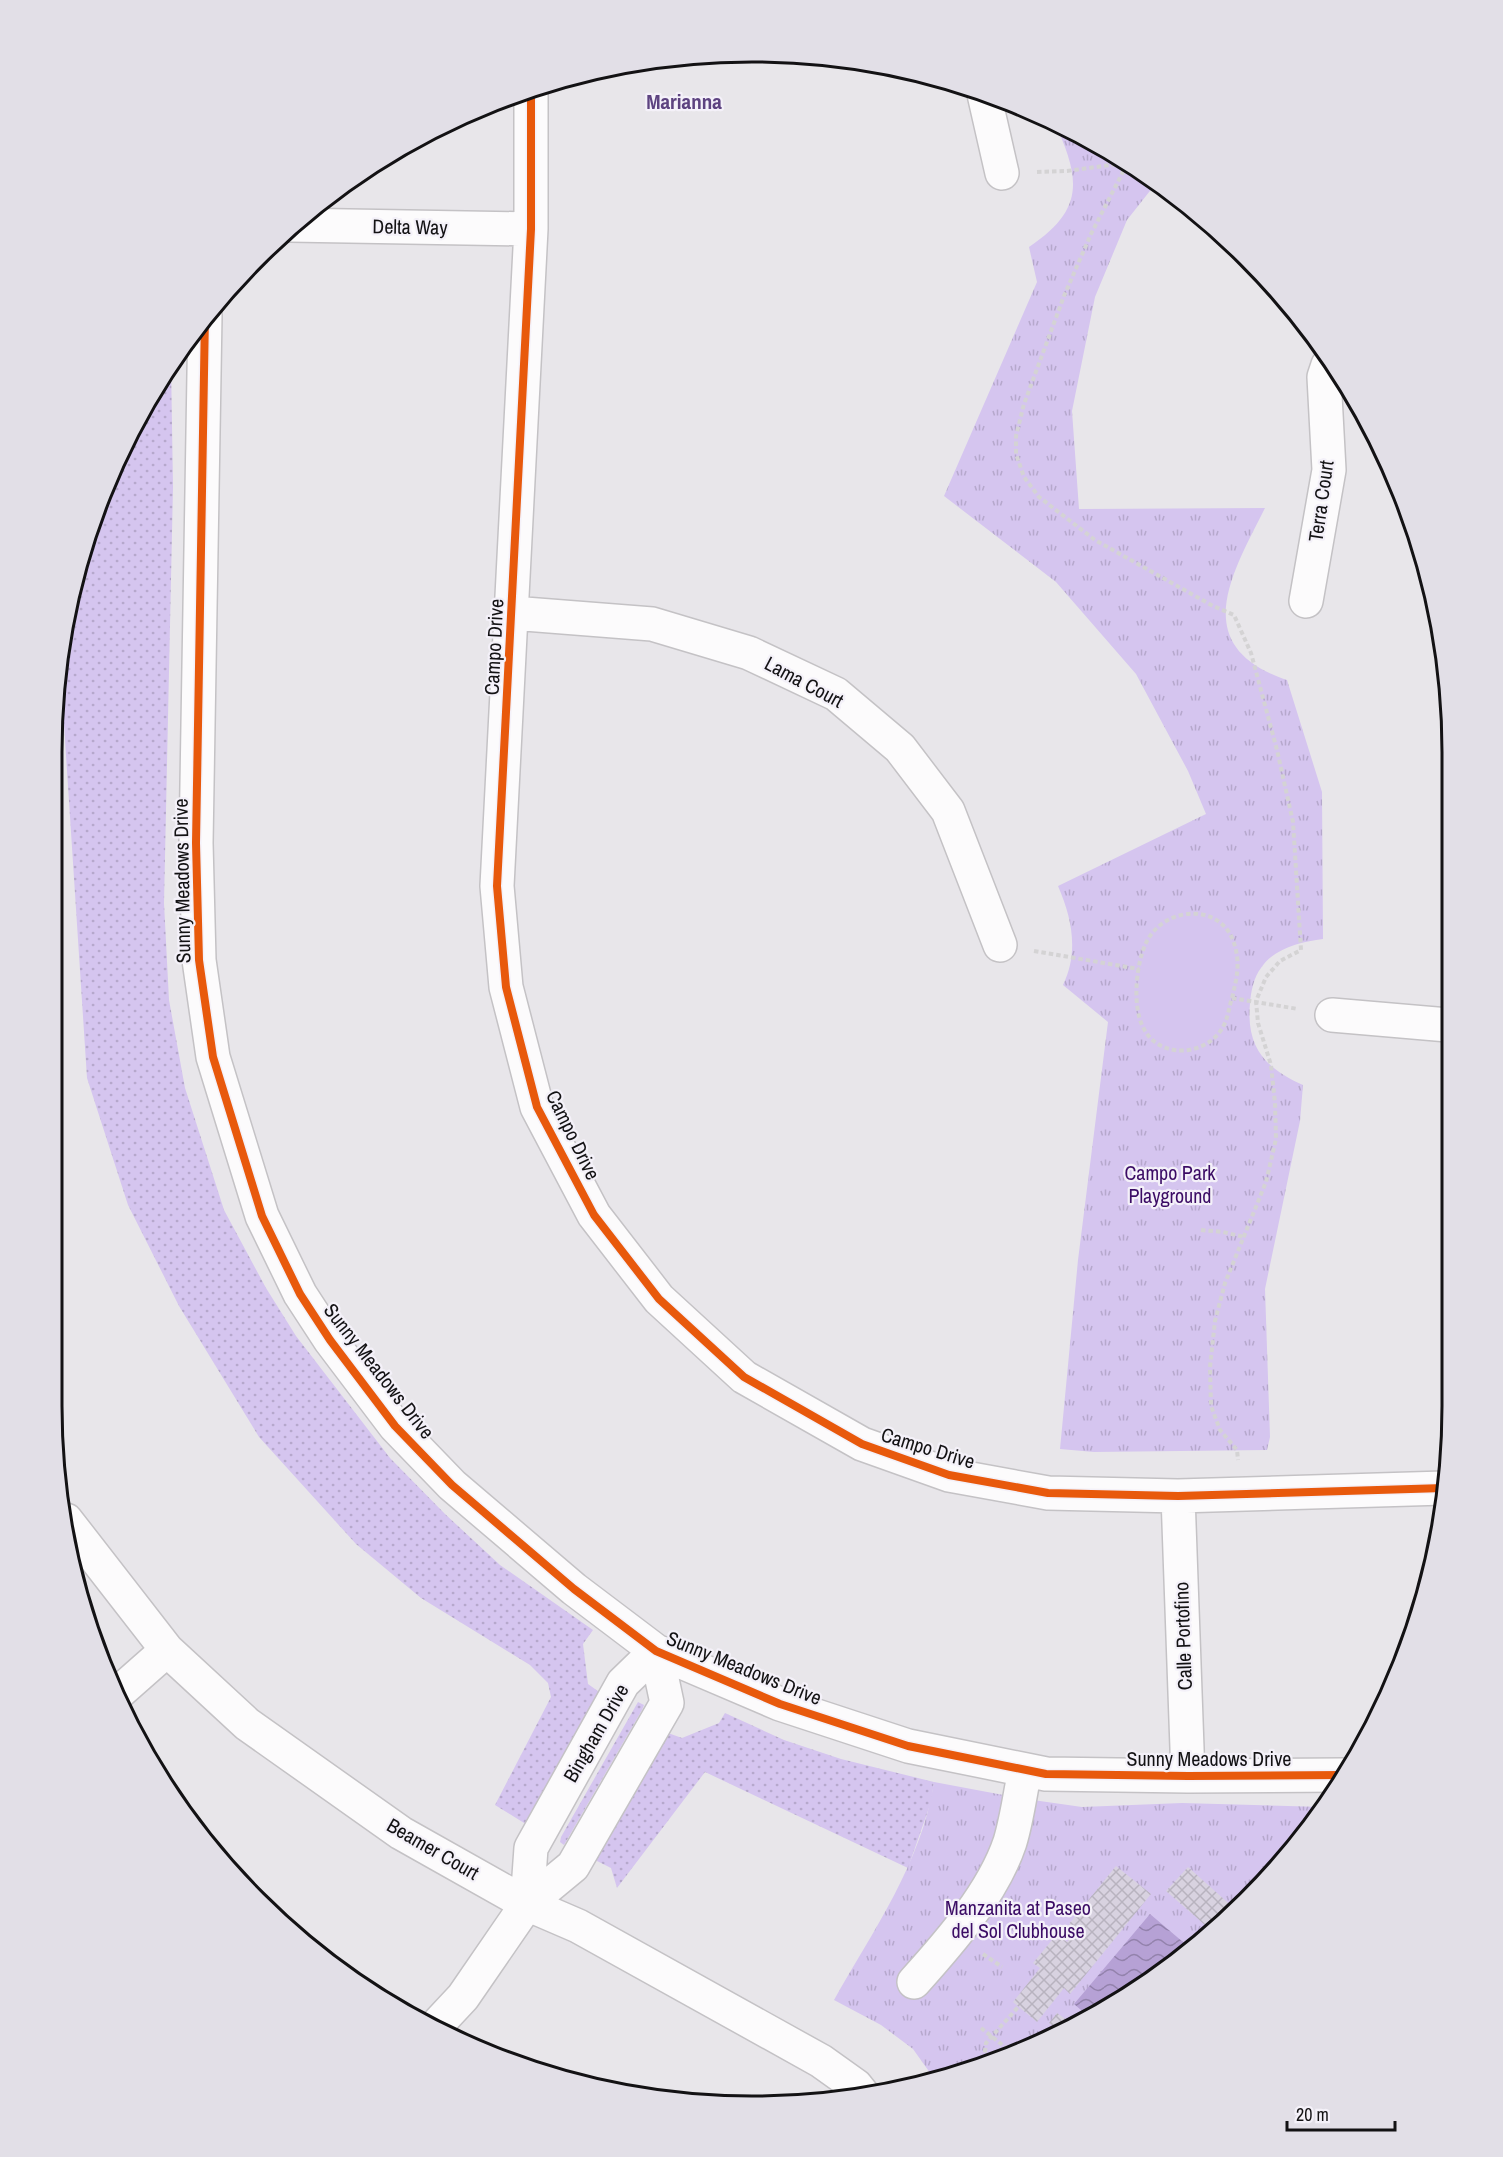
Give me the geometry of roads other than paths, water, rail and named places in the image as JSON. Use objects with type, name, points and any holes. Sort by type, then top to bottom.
[{"type":"street","name":"Campo Drive","points":[[531,98],[531,229],[497,886],[506,987],[537,1107],[594,1215],[659,1299],[744,1377],[862,1444],[950,1475],[1048,1493],[1178,1496],[1437,1488]]},
{"type":"street","points":[[986,103],[1002,173]]},
{"type":"street","name":"Delta Way","points":[[306,225],[531,229]]},
{"type":"street","name":"Sunny Meadows Drive","points":[[205,330],[196,843],[199,960],[213,1057],[262,1216],[300,1294],[330,1340],[395,1426],[452,1485],[574,1589],[656,1651],[780,1704],[908,1746],[1046,1773],[1188,1776],[1334,1775]]},
{"type":"street","name":"Terra Court","points":[[1306,601],[1329,470],[1324,376],[1326,370]]},
{"type":"street","name":"Lama Court","points":[[512,613],[652,624],[748,654],[836,694],[900,748],[948,811],[1000,945]]},
{"type":"street","points":[[1332,1015],[1442,1024]]},
{"type":"street","name":"Calle Portofino","points":[[1178,1496],[1188,1776]]},
{"type":"street","name":"Beamer Court","points":[[73,1529],[167,1650],[247,1724],[401,1833],[527,1904],[578,1926],[821,2061],[857,2087]]},
{"type":"street","points":[[123,1689],[167,1650]]},
{"type":"street","points":[[440,2021],[463,1997],[527,1904],[573,1866],[667,1702],[656,1651]]},
{"type":"street","name":"Bingham Drive","points":[[527,1904],[531,1848],[623,1683],[656,1651]]},
{"type":"street","points":[[914,1982],[959,1932],[993,1877],[1010,1843],[1025,1770]]},
{"type":"water","points":[[1150,1914],[1184,1943],[1135,1979],[1096,2003],[1082,2011],[1074,2004]]},
{"type":"district","name":"Marianna","points":[[684,102]]},
{"type":"park label","name":"Campo Park Playground","points":[[1170,1184]]},
{"type":"park label","name":"Manzanita at Paseo del Sol Clubhouse","points":[[1018,1920]]}]
